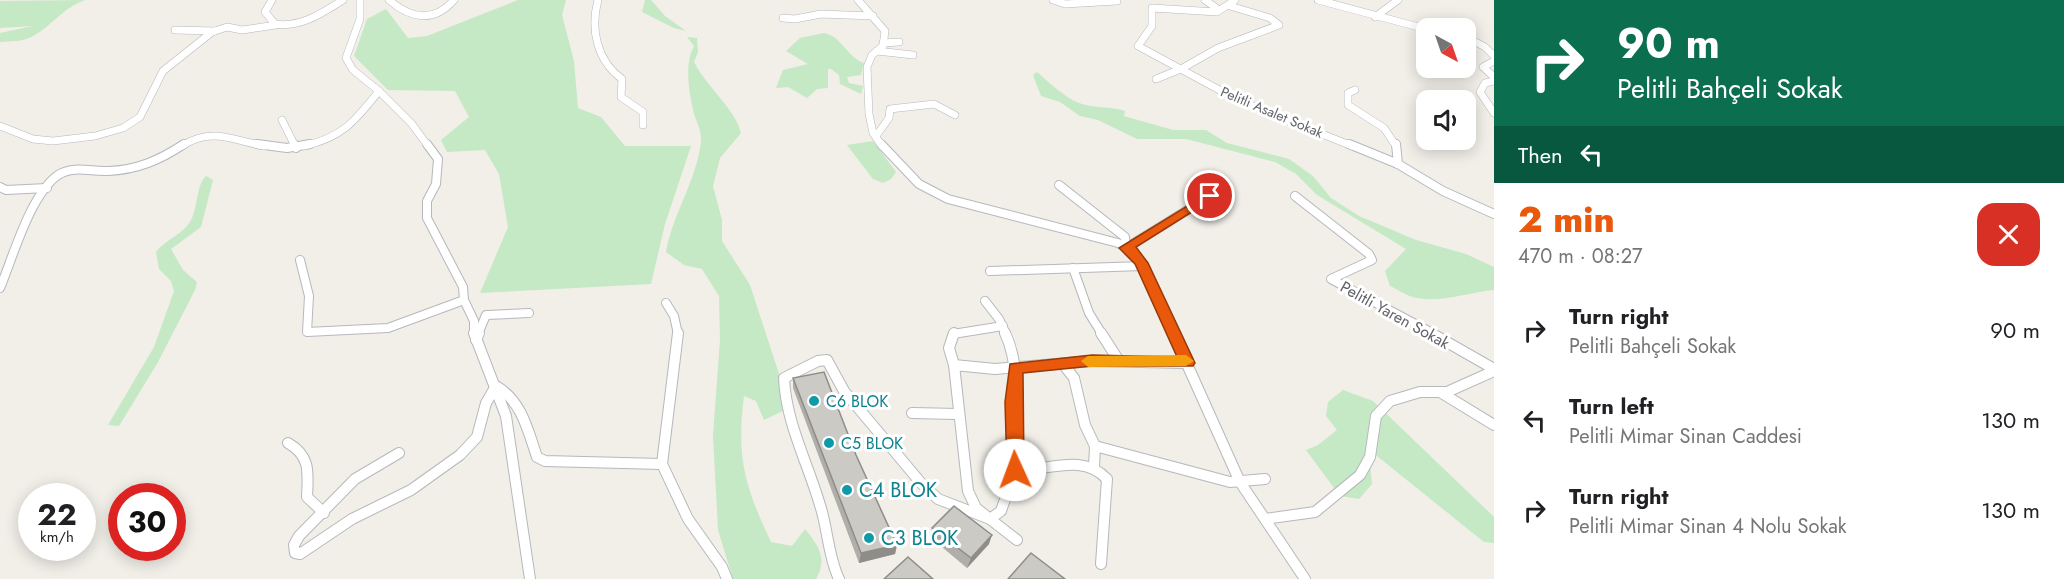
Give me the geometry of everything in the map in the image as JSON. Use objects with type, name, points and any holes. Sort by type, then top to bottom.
[{"type":"street","points":[[272,0],[265,12],[276,25]]},
{"type":"street","points":[[0,126],[33,139],[57,142],[122,130],[135,123],[140,117],[163,71],[215,31],[227,27],[242,30],[305,21],[343,0]]},
{"type":"street","points":[[360,0],[360,19],[346,58],[353,70],[379,91],[412,124],[438,159],[436,184],[427,201],[427,218],[463,287],[464,300],[474,321],[472,326],[476,340],[482,349],[485,369],[496,386],[509,427],[530,579]]},
{"type":"street","points":[[389,0],[408,15],[418,16],[444,10],[454,0]]},
{"type":"street","points":[[598,0],[593,21],[597,45],[614,75],[622,79],[621,97],[643,112],[643,125]]},
{"type":"street","points":[[858,0],[885,31],[880,47],[868,61],[866,73],[868,114],[876,136],[889,155],[920,184],[948,199],[1133,251],[1143,266],[1240,482],[1305,579]]},
{"type":"street","points":[[1053,0],[1065,4],[1116,1]]},
{"type":"street","points":[[1205,0],[1219,10]]},
{"type":"street","points":[[1318,0],[1333,2],[1375,17],[1416,27]]},
{"type":"street","points":[[1375,17],[1398,0]]},
{"type":"street","points":[[1156,79],[1181,69],[1218,48],[1279,25],[1269,18],[1232,3]]},
{"type":"street","name":"Pelitli Asalet Sokak","points":[[1232,3],[1204,14],[1163,7],[1150,10],[1152,26],[1138,45],[1238,100],[1398,164],[1443,191],[1494,214]]},
{"type":"street","points":[[783,18],[795,19],[820,14],[873,16]]},
{"type":"street","points":[[175,30],[215,31]]},
{"type":"street","points":[[880,47],[899,42]]},
{"type":"street","points":[[1476,43],[1493,54]]},
{"type":"street","points":[[880,47],[913,55]]},
{"type":"street","points":[[1494,61],[1483,67],[1494,79]]},
{"type":"street","points":[[1494,79],[1485,83],[1480,92],[1494,112]]},
{"type":"street","points":[[1355,90],[1348,93],[1346,99],[1348,105],[1395,137],[1398,147],[1398,164]]},
{"type":"street","points":[[0,288],[31,216],[47,188],[57,176],[67,170],[76,168],[109,171],[152,163],[188,141],[206,135],[228,135],[277,149],[296,148],[338,133],[363,114],[379,91]]},
{"type":"street","points":[[876,136],[889,118],[890,109],[934,104],[955,115]]},
{"type":"street","points":[[282,120],[296,148]]},
{"type":"street","points":[[1059,184],[1085,208],[1125,237],[1126,248]]},
{"type":"street","points":[[0,187],[6,190],[47,188]]},
{"type":"street","points":[[1126,248],[1210,196]]},
{"type":"street","name":"Pelitli Yaren Sokak","points":[[1295,196],[1369,254],[1372,260],[1368,264],[1331,279],[1358,296],[1392,310],[1494,370]]},
{"type":"street","points":[[300,260],[306,274],[310,311],[307,332],[388,328],[464,300]]},
{"type":"street","points":[[990,271],[1143,266]]},
{"type":"street","points":[[1073,268],[1089,313],[1109,349],[1119,361]]},
{"type":"street","points":[[985,301],[1003,326],[1016,368],[1013,402],[1015,470],[1001,511],[990,519]]},
{"type":"street","points":[[666,303],[677,325],[678,354],[662,464],[669,485],[699,538],[718,560],[727,579]]},
{"type":"street","points":[[476,340],[486,315],[529,313]]},
{"type":"street","points":[[1003,326],[955,332],[950,337],[949,357],[954,365],[968,491],[974,508],[1017,540]]},
{"type":"street","points":[[839,579],[822,509],[796,438],[784,388],[784,378],[819,361],[826,360],[833,367],[844,391],[921,483],[945,502],[990,519]]},
{"type":"street","points":[[954,365],[1016,368],[1119,361],[1187,363]]},
{"type":"street","points":[[1063,364],[1074,378],[1085,425],[1095,446],[1094,468]]},
{"type":"street","points":[[1265,519],[1301,515],[1324,507],[1366,466],[1370,457],[1374,423],[1381,409],[1398,397],[1420,392],[1440,392],[1494,370]]},
{"type":"street","points":[[496,386],[505,390],[515,402],[537,457],[545,461],[662,464]]},
{"type":"street","points":[[399,453],[355,479],[299,536],[294,545],[295,553],[300,554],[352,519],[411,490],[460,455],[477,437],[486,403],[496,386]]},
{"type":"street","points":[[1440,392],[1494,425]]},
{"type":"street","points":[[912,413],[958,414]]},
{"type":"street","points":[[288,443],[301,449],[306,455],[309,470],[307,497],[324,513]]},
{"type":"street","points":[[1095,446],[1230,483],[1265,479]]},
{"type":"street","points":[[1015,470],[1024,472],[1059,464],[1094,468],[1104,473],[1109,483],[1103,512],[1101,564]]},
{"type":"green space","points":[[85,0],[69,8],[29,38],[0,42],[0,33],[33,26],[0,28],[0,1]]},
{"type":"green space","points":[[518,0],[566,0],[562,15],[574,61],[578,108],[601,117],[625,146],[691,146],[665,224],[651,284],[480,293],[508,227],[499,174],[485,150],[447,152],[441,140],[469,117],[455,91],[388,90],[354,56],[367,19],[386,9],[408,38],[427,36]]},
{"type":"green space","points":[[645,0],[651,0],[665,16],[686,31],[674,28],[642,12]]},
{"type":"green space","points":[[824,33],[836,39],[853,56],[864,63],[861,75],[847,77],[849,83],[863,86],[861,94],[840,84],[839,75],[831,69],[828,69],[828,88],[817,89],[807,98],[788,87],[776,88],[783,70],[808,64],[786,51],[800,38]]},
{"type":"green space","points":[[687,37],[697,38],[698,52],[694,62],[733,116],[741,133],[720,158],[713,186],[722,220],[722,241],[750,285],[781,380],[783,411],[764,420],[756,401],[744,396],[741,437],[745,472],[755,505],[771,542],[792,546],[805,529],[814,541],[821,558],[820,571],[816,579],[733,579],[718,530],[713,436],[720,340],[719,296],[702,269],[684,265],[666,252],[695,169],[701,141],[688,79],[689,61],[694,46]]},
{"type":"green space","points":[[1037,72],[1079,103],[1125,111],[1124,116],[1173,130],[1206,130],[1227,143],[1289,159],[1313,176],[1331,198],[1359,216],[1416,240],[1466,254],[1494,267],[1494,290],[1436,299],[1407,295],[1390,286],[1385,271],[1406,249],[1317,195],[1296,174],[1275,162],[1186,139],[1137,139],[1098,120],[1080,116],[1060,102],[1041,96],[1033,75]]},
{"type":"green space","points":[[873,141],[896,172],[891,179],[883,183],[873,179],[847,145]]},
{"type":"green space","points":[[206,176],[213,180],[201,227],[171,249],[183,270],[197,282],[195,290],[158,362],[119,426],[108,425],[154,347],[174,291],[171,281],[159,269],[156,252],[188,225],[193,215],[200,185]]},
{"type":"green space","points":[[1343,390],[1373,401],[1494,517],[1494,543],[1484,542],[1372,452],[1370,463],[1372,484],[1359,499],[1340,496],[1306,450],[1318,445],[1337,430],[1326,416],[1328,402]]},
{"type":"building","points":[[824,372],[856,455],[897,545],[861,553],[793,378]]},
{"type":"building","points":[[954,506],[992,535],[971,558],[932,528]]},
{"type":"building","points":[[1031,553],[1065,579],[1008,579]]},
{"type":"building","points":[[908,557],[933,579],[884,579]]},
{"type":"slow traffic","points":[[1088,361],[1187,363],[1186,361]]},
{"type":"place","name":"C6 BLOK","points":[[814,401]]},
{"type":"place","name":"C5 BLOK","points":[[829,443]]},
{"type":"place","name":"C4 BLOK","points":[[847,490]]},
{"type":"place","name":"C3 BLOK","points":[[869,538]]},
{"type":"route","points":[[1015,470],[1013,402],[1016,368],[1092,361],[1187,363],[1141,263],[1133,251],[1126,248],[1183,210],[1210,196]]}]
